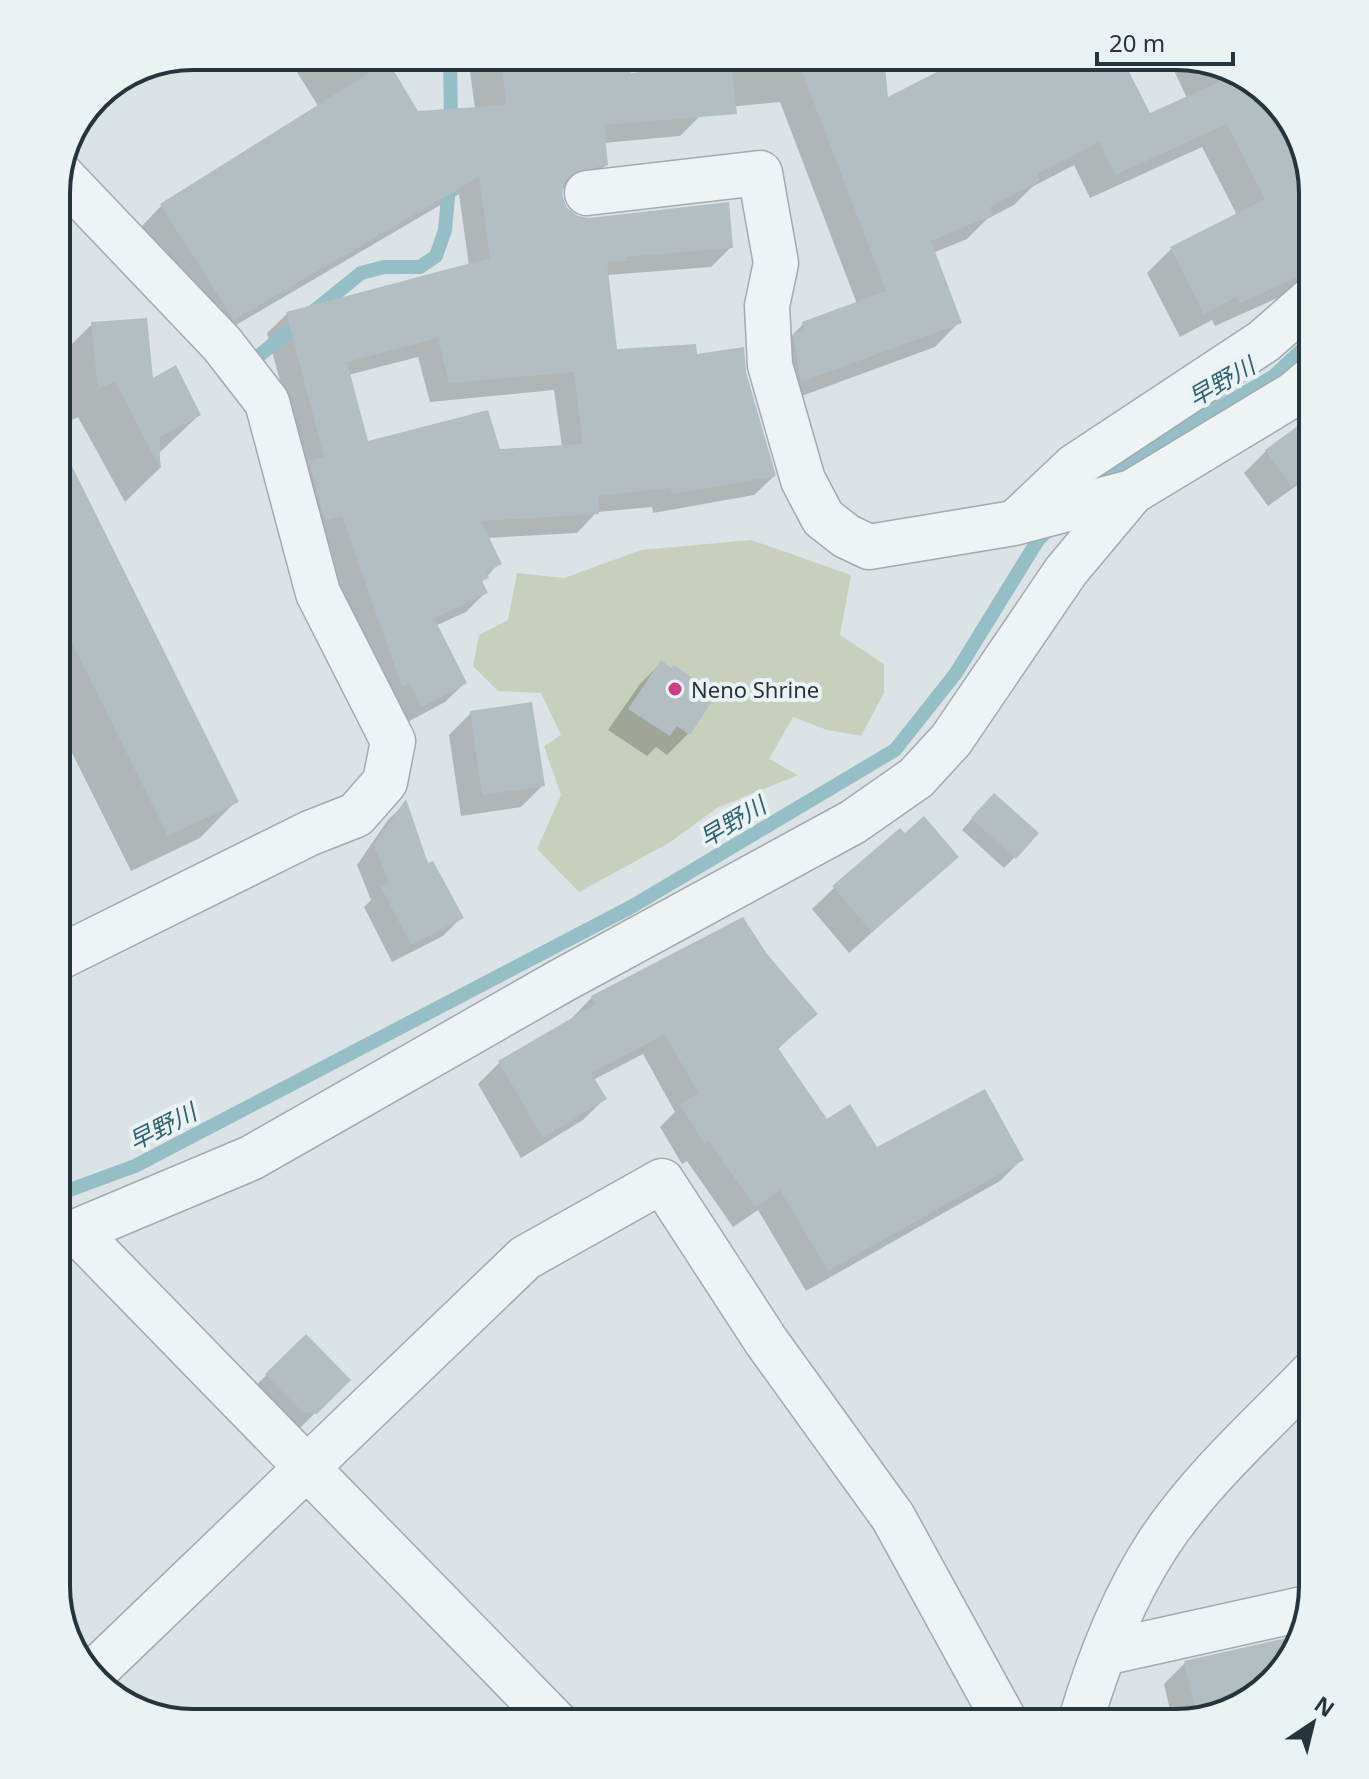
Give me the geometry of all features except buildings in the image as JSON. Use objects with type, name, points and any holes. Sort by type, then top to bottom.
[{"type":"street","points":[[587,193],[760,173],[776,263],[767,306],[770,365],[803,480],[823,518],[846,536],[869,547],[1022,520],[1114,498],[1299,390]]},
{"type":"street","points":[[70,185],[222,344],[267,402],[318,593],[393,741],[385,782],[356,815],[310,833],[70,952]]},
{"type":"street","points":[[1022,520],[1075,466],[1264,341],[1299,310]]},
{"type":"street","points":[[70,1234],[251,1158],[561,981],[853,822],[916,778],[951,740],[1114,498]]},
{"type":"street","points":[[100,1666],[525,1258],[662,1181],[766,1341],[893,1517],[998,1709]]},
{"type":"street","points":[[70,1240],[307,1468],[542,1709]]},
{"type":"street","points":[[1085,1709],[1104,1653],[1131,1593],[1158,1544],[1209,1479],[1299,1386]]},
{"type":"street","points":[[1104,1653],[1296,1610]]},
{"type":"green space","points":[[751,540],[851,575],[840,635],[884,664],[884,693],[861,736],[827,730],[793,717],[769,759],[798,775],[717,808],[669,843],[579,892],[537,849],[561,795],[544,746],[561,735],[541,693],[498,691],[473,666],[479,635],[508,620],[517,573],[564,578],[641,550]]},
{"type":"waterway","points":[[450,70],[451,128]]},
{"type":"waterway","points":[[261,354],[361,273],[384,267],[420,267],[436,256],[445,230],[450,176]]},
{"type":"waterway","name":"早野川","points":[[1085,491],[1099,476],[1274,376],[1299,352]]},
{"type":"waterway","name":"早野川","points":[[70,1190],[135,1166],[631,907],[895,750],[956,673],[1038,540],[1052,526]]},
{"type":"place","name":"Neno Shrine","points":[[675,689]]}]
